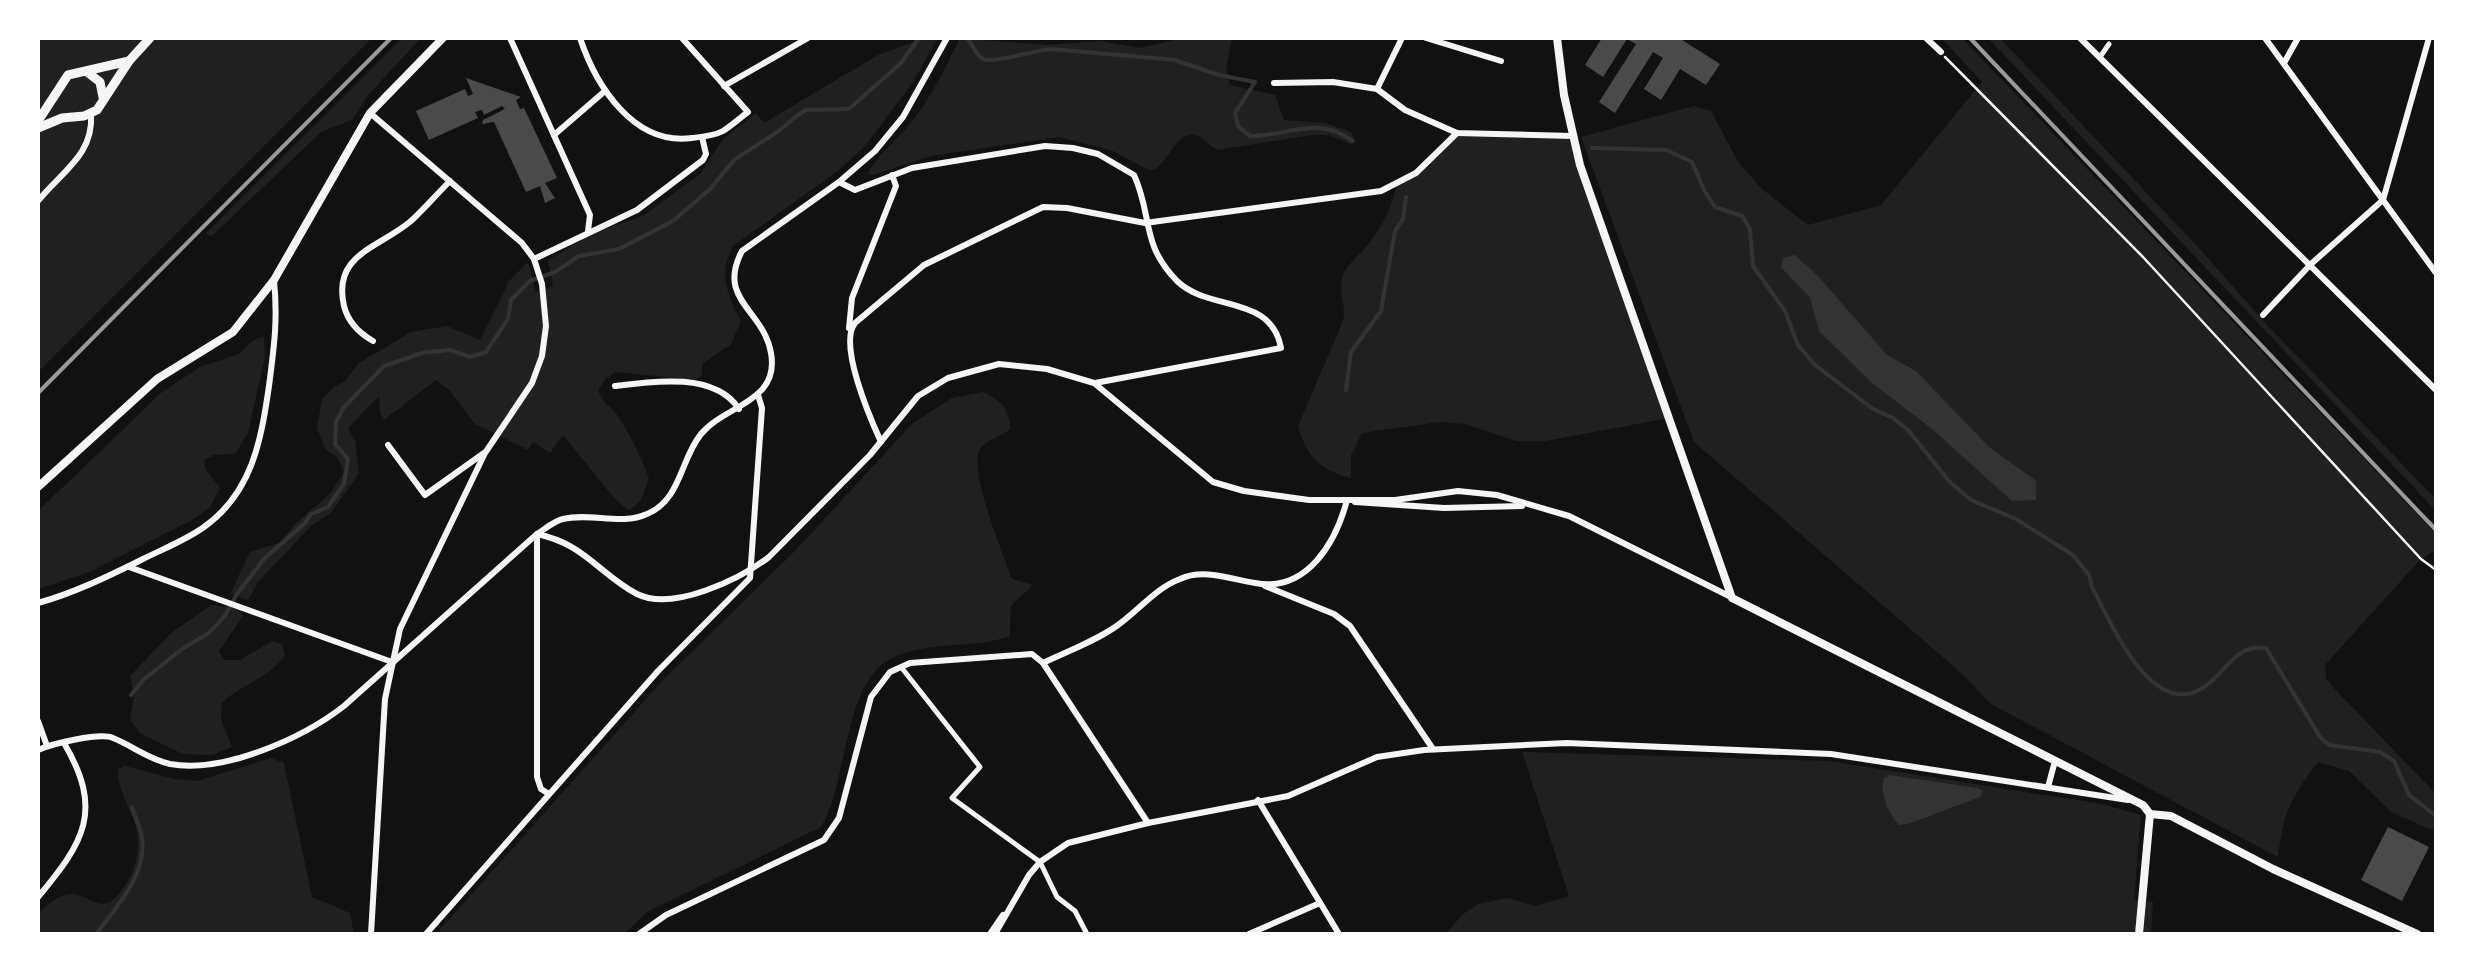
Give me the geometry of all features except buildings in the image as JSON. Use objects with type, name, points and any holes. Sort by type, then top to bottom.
[{"type":"main road","points":[[38,125],[91,114],[150,38]]},
{"type":"main road","points":[[38,125],[68,75],[129,61]]},
{"type":"main road","points":[[87,72],[100,82],[103,100]]},
{"type":"main road","points":[[59,92],[64,108],[76,116]]},
{"type":"street","points":[[38,487],[157,380],[225,340],[274,280],[370,114],[443,38]]},
{"type":"street","points":[[510,38],[590,215],[588,231]]},
{"type":"street","points":[[580,38],[605,91],[624,113],[651,133],[674,140],[721,132],[748,112],[682,38]]},
{"type":"street","points":[[724,86],[808,38]]},
{"type":"street","points":[[38,750],[111,736],[152,758],[174,764],[220,762],[276,744],[311,728],[344,706],[537,534],[560,519],[640,517],[658,509],[670,496],[701,434],[758,395],[768,382],[770,348],[733,286],[733,268],[742,250],[876,151],[923,84],[946,38]]},
{"type":"street","points":[[1377,89],[1402,38]]},
{"type":"street","points":[[1426,38],[1500,61]]},
{"type":"street","points":[[1557,38],[1573,136],[1586,183],[1732,598]]},
{"type":"street","points":[[1926,38],[1941,52]]},
{"type":"street","points":[[2080,38],[2436,390]]},
{"type":"street","points":[[2265,38],[2436,273]]},
{"type":"street","points":[[2284,64],[2298,38]]},
{"type":"street","points":[[2263,315],[2311,264],[2383,200],[2429,38]]},
{"type":"street","points":[[2100,57],[2109,44]]},
{"type":"street","points":[[1274,83],[1333,82],[1377,89],[1405,110],[1457,133],[1573,136]]},
{"type":"street","points":[[554,135],[605,91]]},
{"type":"street","points":[[38,201],[85,152],[91,114]]},
{"type":"street","points":[[370,114],[514,234],[534,260],[542,284],[545,343],[538,369],[485,453],[406,616],[392,662],[385,699],[371,934]]},
{"type":"street","points":[[850,329],[924,265],[1036,209],[1067,208],[1145,224],[1382,191],[1416,172],[1457,133]]},
{"type":"street","points":[[534,260],[637,210],[703,160],[706,154],[702,137]]},
{"type":"street","points":[[537,534],[582,550],[640,596],[685,597],[751,569],[769,557],[880,442],[907,407],[932,386],[999,364],[1027,366],[1094,383],[1280,348],[1272,325],[1262,314],[1200,296],[1180,284],[1162,264],[1148,238],[1134,175],[1108,159],[1073,148],[1031,147],[892,174],[855,190],[839,182]]},
{"type":"street","points":[[880,442],[848,346],[852,298],[896,186],[892,174]]},
{"type":"street","points":[[374,340],[362,334],[346,316],[340,290],[342,276],[352,261],[409,222],[450,181]]},
{"type":"street","points":[[38,603],[74,591],[205,526],[231,501],[248,477],[263,426],[278,318],[274,280]]},
{"type":"street","points":[[614,386],[656,382],[709,387],[730,397],[738,409]]},
{"type":"street","points":[[1094,383],[1212,482],[1244,492],[1410,508],[1516,506],[1548,510]]},
{"type":"street","points":[[426,934],[658,671],[750,578],[762,408],[758,395]]},
{"type":"street","points":[[388,445],[424,495],[485,453]]},
{"type":"street","points":[[1347,500],[1396,500],[1458,490],[1497,496],[1590,526],[2143,805],[2150,814],[2151,831],[2139,934]]},
{"type":"street","points":[[1260,584],[1282,582],[1309,570],[1340,529],[1347,500]]},
{"type":"street","points":[[537,534],[536,767],[538,783],[549,794]]},
{"type":"street","points":[[128,566],[392,662]]},
{"type":"street","points":[[1043,663],[1116,627],[1166,585],[1183,577],[1201,573],[1260,584],[1334,614],[1350,626],[1434,750]]},
{"type":"street","points":[[638,934],[666,915],[817,844],[832,832],[871,697],[881,681],[900,666],[1032,654],[1043,663],[1148,823]]},
{"type":"street","points":[[900,666],[980,767],[952,798],[1040,862],[1057,897],[1075,911],[1086,934]]},
{"type":"street","points":[[38,721],[47,746]]},
{"type":"street","points":[[38,897],[74,851],[84,822],[84,788],[64,743]]},
{"type":"street","points":[[993,934],[1040,862],[1068,843],[1306,790],[1377,757],[1434,750],[1566,744],[1831,754],[2134,801]]},
{"type":"street","points":[[2048,787],[2055,761]]},
{"type":"street","points":[[1258,800],[1339,934]]},
{"type":"street","points":[[2150,814],[2171,816],[2273,869],[2417,934]]},
{"type":"street","points":[[1249,934],[1320,903]]},
{"type":"path","points":[[1941,52],[2143,258],[2436,570]]},
{"type":"shaded area","points":[[38,38],[372,38],[38,372]]},
{"type":"shaded area","points":[[402,38],[421,38],[368,95],[352,120],[321,132],[211,237],[206,233]]},
{"type":"shaded area","points":[[917,38],[938,38],[913,82],[865,146],[838,171],[733,246],[725,275],[741,321],[731,344],[702,364],[702,374],[696,380],[616,372],[598,390],[627,431],[649,478],[641,500],[629,511],[563,435],[550,453],[533,442],[528,450],[475,424],[449,390],[436,380],[384,420],[379,396],[348,428],[355,441],[359,473],[331,513],[312,525],[258,582],[248,600],[230,594],[250,552],[279,543],[331,493],[344,472],[337,457],[326,450],[317,428],[322,399],[345,381],[359,363],[411,332],[447,326],[480,340],[509,281],[528,262],[536,292],[553,286],[548,260],[596,232],[643,216],[701,173],[723,139],[756,113],[764,123],[878,55]]},
{"type":"shaded area","points":[[960,38],[1046,45],[1101,41],[1140,48],[1183,38],[1232,38],[1226,69],[1230,85],[1275,95],[1284,120],[1325,123],[1351,132],[1356,142],[1312,135],[1217,150],[1199,136],[1188,135],[1150,171],[1113,151],[1059,137],[931,156],[868,174],[920,110]]},
{"type":"shaded area","points":[[1941,38],[1962,38],[2436,534],[2436,549],[2418,562],[2325,665],[2331,685],[2436,794],[2436,832],[2391,812],[2349,771],[2318,762],[2290,806],[2278,857],[1991,704],[1960,672],[1694,442],[1581,137],[1694,106],[1711,111],[1738,162],[1762,189],[1808,225],[1881,205],[1982,82]]},
{"type":"shaded area","points":[[1988,38],[2000,38],[2198,247],[2266,324],[2436,499],[2436,511]]},
{"type":"shaded area","points":[[1457,133],[1573,136],[1669,418],[1546,441],[1516,441],[1465,424],[1440,422],[1362,433],[1351,455],[1351,478],[1340,475],[1316,461],[1298,426],[1343,321],[1344,273],[1379,229],[1397,183],[1416,173]]},
{"type":"shaded area","points":[[1795,255],[1887,355],[1916,371],[1989,447],[2036,481],[2036,500],[2012,501],[1932,429],[1872,383],[1819,331],[1810,298],[1781,267],[1783,258]]},
{"type":"shaded area","points":[[264,336],[265,357],[248,433],[235,454],[214,455],[204,460],[206,470],[220,488],[210,507],[89,572],[38,589],[38,511],[161,393],[200,367],[239,354]]},
{"type":"shaded area","points":[[983,392],[1003,406],[1010,429],[979,451],[977,463],[983,496],[1012,579],[1033,585],[1012,605],[1010,636],[910,651],[878,668],[856,707],[830,808],[821,827],[647,912],[624,934],[436,934],[663,680],[795,551],[912,424],[952,398]]},
{"type":"shaded area","points":[[211,605],[236,608],[243,616],[219,651],[224,660],[240,660],[272,641],[282,644],[285,655],[272,670],[222,703],[221,720],[232,747],[212,755],[183,754],[140,733],[130,720],[134,696],[130,676],[170,634]]},
{"type":"shaded area","points":[[1522,752],[1828,761],[2102,804],[2141,815],[2134,899],[2153,902],[2151,934],[1446,934],[1478,904],[1507,898],[1536,906],[1569,896]]},
{"type":"shaded area","points":[[271,758],[284,763],[312,897],[350,913],[354,934],[38,934],[38,914],[53,901],[71,894],[109,903],[132,873],[138,852],[137,831],[118,769],[125,766],[197,781]]},
{"type":"shaded area","points":[[1890,775],[1983,791],[1980,797],[1899,825],[1884,796],[1884,778]]},
{"type":"waterway","points":[[131,695],[143,680],[209,633],[264,559],[311,514],[328,507],[344,484],[348,459],[335,444],[336,422],[344,407],[384,366],[422,353],[450,350],[470,357],[486,352],[508,319],[511,300],[530,281],[555,272],[579,256],[619,249],[673,221],[710,189],[734,160],[798,115],[806,110],[849,109],[901,63],[919,38]]},
{"type":"waterway","points":[[967,38],[978,55],[988,60],[1051,49],[1175,60],[1255,82],[1235,113],[1238,126],[1250,136],[1315,128],[1340,133],[1352,141]]},
{"type":"waterway","points":[[1592,148],[1666,150],[1692,162],[1715,207],[1742,216],[1750,229],[1753,266],[1785,311],[1798,345],[1815,365],[1908,430],[1949,481],[1971,500],[2016,519],[2073,555],[2089,575],[2126,649],[2140,670],[2157,685],[2175,694],[2195,692],[2244,651],[2266,648],[2320,737],[2329,745],[2380,752],[2394,761],[2409,795],[2436,816]]},
{"type":"waterway","points":[[1346,390],[1351,352],[1381,311],[1395,231],[1403,219],[1406,197]]},
{"type":"waterway","points":[[96,934],[129,889],[140,864],[142,837],[132,807]]},
{"type":"railway","points":[[38,393],[391,38]]},
{"type":"railway","points":[[1970,38],[2436,530]]}]
